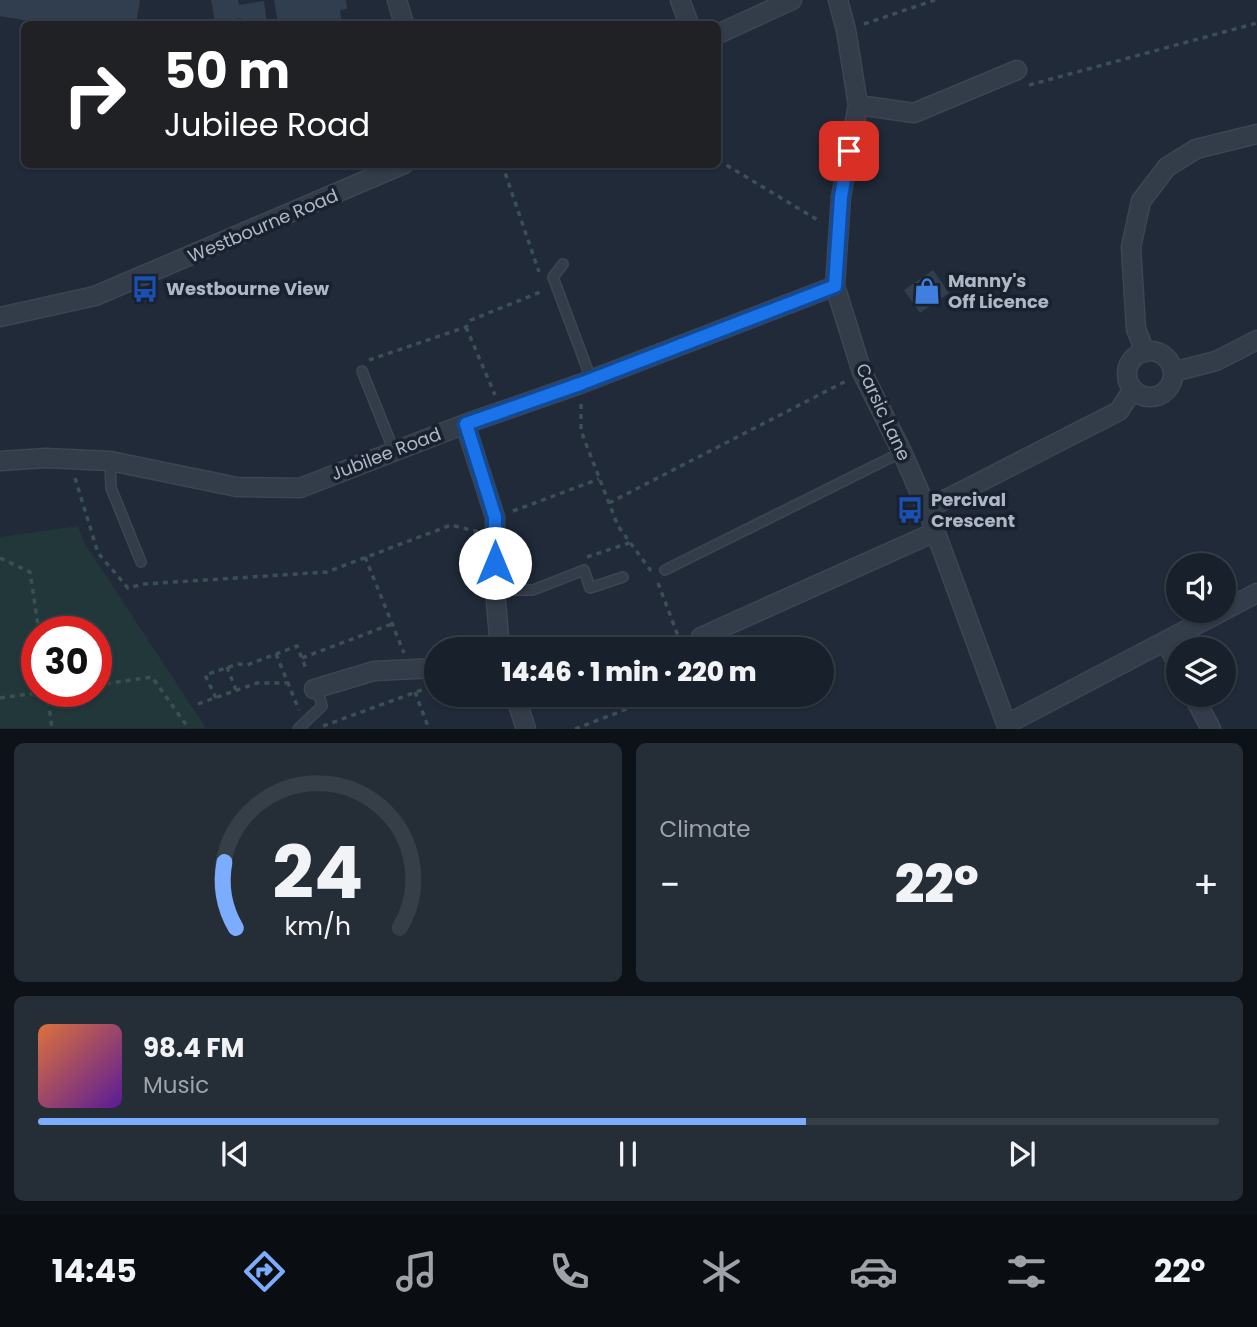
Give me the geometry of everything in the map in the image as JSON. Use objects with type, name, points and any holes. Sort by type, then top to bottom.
[{"type":"street","points":[[397,0],[403,21]]},
{"type":"street","points":[[680,0],[688,21]]},
{"type":"street","points":[[721,33],[792,0]]},
{"type":"street","name":"Carsic Lane","points":[[838,0],[846,30],[858,105],[841,197],[835,286],[862,372],[927,509],[1008,726]]},
{"type":"street","points":[[858,105],[914,113],[1017,69]]},
{"type":"street","points":[[1145,352],[1136,329],[1131,247],[1141,201],[1167,167],[1196,149],[1257,134]]},
{"type":"street","name":"Westbourne Road","points":[[0,317],[95,296],[395,168]]},
{"type":"street","name":"Jubilee Road","points":[[0,461],[46,458],[110,461],[237,488],[300,488],[835,286]]},
{"type":"street","points":[[1173,372],[1216,361],[1257,340]]},
{"type":"street","points":[[1153,351],[1167,358],[1173,372],[1170,386],[1159,395],[1145,396],[1133,389],[1127,375],[1132,360],[1145,352],[1153,351]]},
{"type":"street","points":[[927,509],[1119,411],[1133,389]]},
{"type":"street","points":[[466,424],[495,517],[495,590],[499,637]]},
{"type":"street","points":[[701,637],[935,532]]},
{"type":"street","points":[[1175,637],[1257,593]]},
{"type":"street","points":[[1008,726],[1166,642]]},
{"type":"street","points":[[315,688],[374,671],[424,669]]},
{"type":"street","points":[[518,707],[526,729]]},
{"type":"street","points":[[1199,707],[1211,729]]},
{"type":"lane","points":[[563,264],[553,277],[586,381]]},
{"type":"lane","points":[[362,371],[394,451]]},
{"type":"lane","points":[[665,570],[902,452]]},
{"type":"lane","points":[[110,461],[111,488],[141,562]]},
{"type":"lane","points":[[495,590],[533,590],[583,570],[590,588],[623,577]]},
{"type":"lane","points":[[301,726],[322,706],[315,688]]},
{"type":"path","points":[[846,30],[935,0]]},
{"type":"path","points":[[1017,69],[1026,86],[1257,23]]},
{"type":"path","points":[[721,162],[838,232]]},
{"type":"path","points":[[503,168],[541,277]]},
{"type":"path","points":[[362,371],[360,363],[466,327],[471,320],[545,290],[561,296]]},
{"type":"path","points":[[466,327],[502,412]]},
{"type":"path","points":[[609,503],[862,372]]},
{"type":"path","points":[[586,381],[581,431],[618,526],[656,579],[678,637]]},
{"type":"path","points":[[69,459],[98,553],[128,588],[144,584],[327,572],[451,525],[495,536]]},
{"type":"path","points":[[495,517],[599,479]]},
{"type":"path","points":[[583,570],[580,560],[632,542]]},
{"type":"path","points":[[365,557],[411,671]]},
{"type":"path","points":[[0,558],[30,572],[36,616]]},
{"type":"path","points":[[302,658],[392,623]]},
{"type":"path","points":[[216,698],[205,675],[238,663],[247,665],[297,646],[315,688]]},
{"type":"path","points":[[276,654],[301,726]]},
{"type":"path","points":[[227,667],[236,690]]},
{"type":"path","points":[[112,683],[152,677],[189,729]]},
{"type":"path","points":[[198,704],[257,683],[288,683]]},
{"type":"path","points":[[316,729],[424,689]]},
{"type":"path","points":[[415,692],[429,729]]},
{"type":"path","points":[[0,698],[21,695]]},
{"type":"path","points":[[50,707],[52,729]]},
{"type":"path","points":[[575,729],[632,707]]},
{"type":"green space","points":[[78,526],[85,544],[206,728],[0,728],[0,537]]},
{"type":"building","points":[[0,0],[140,0],[136,21],[29,21],[0,16]]},
{"type":"building","points":[[211,0],[238,0],[239,5],[264,1],[267,21],[242,21],[241,18],[215,21]]},
{"type":"building","points":[[274,0],[346,0],[347,9],[340,10],[342,21],[278,21]]},
{"type":"building","name":"Manny's Off Licence","points":[[933,270],[949,293],[920,313],[904,290]]},
{"type":"place","name":"Westbourne View","points":[[145,289]]},
{"type":"place","name":"Manny's Off Licence","points":[[927,291]]},
{"type":"place","name":"Percival Crescent","points":[[910,510]]},
{"type":"route","points":[[495,563],[495,517],[466,424],[580,384],[835,286],[841,197],[849,151]]}]
